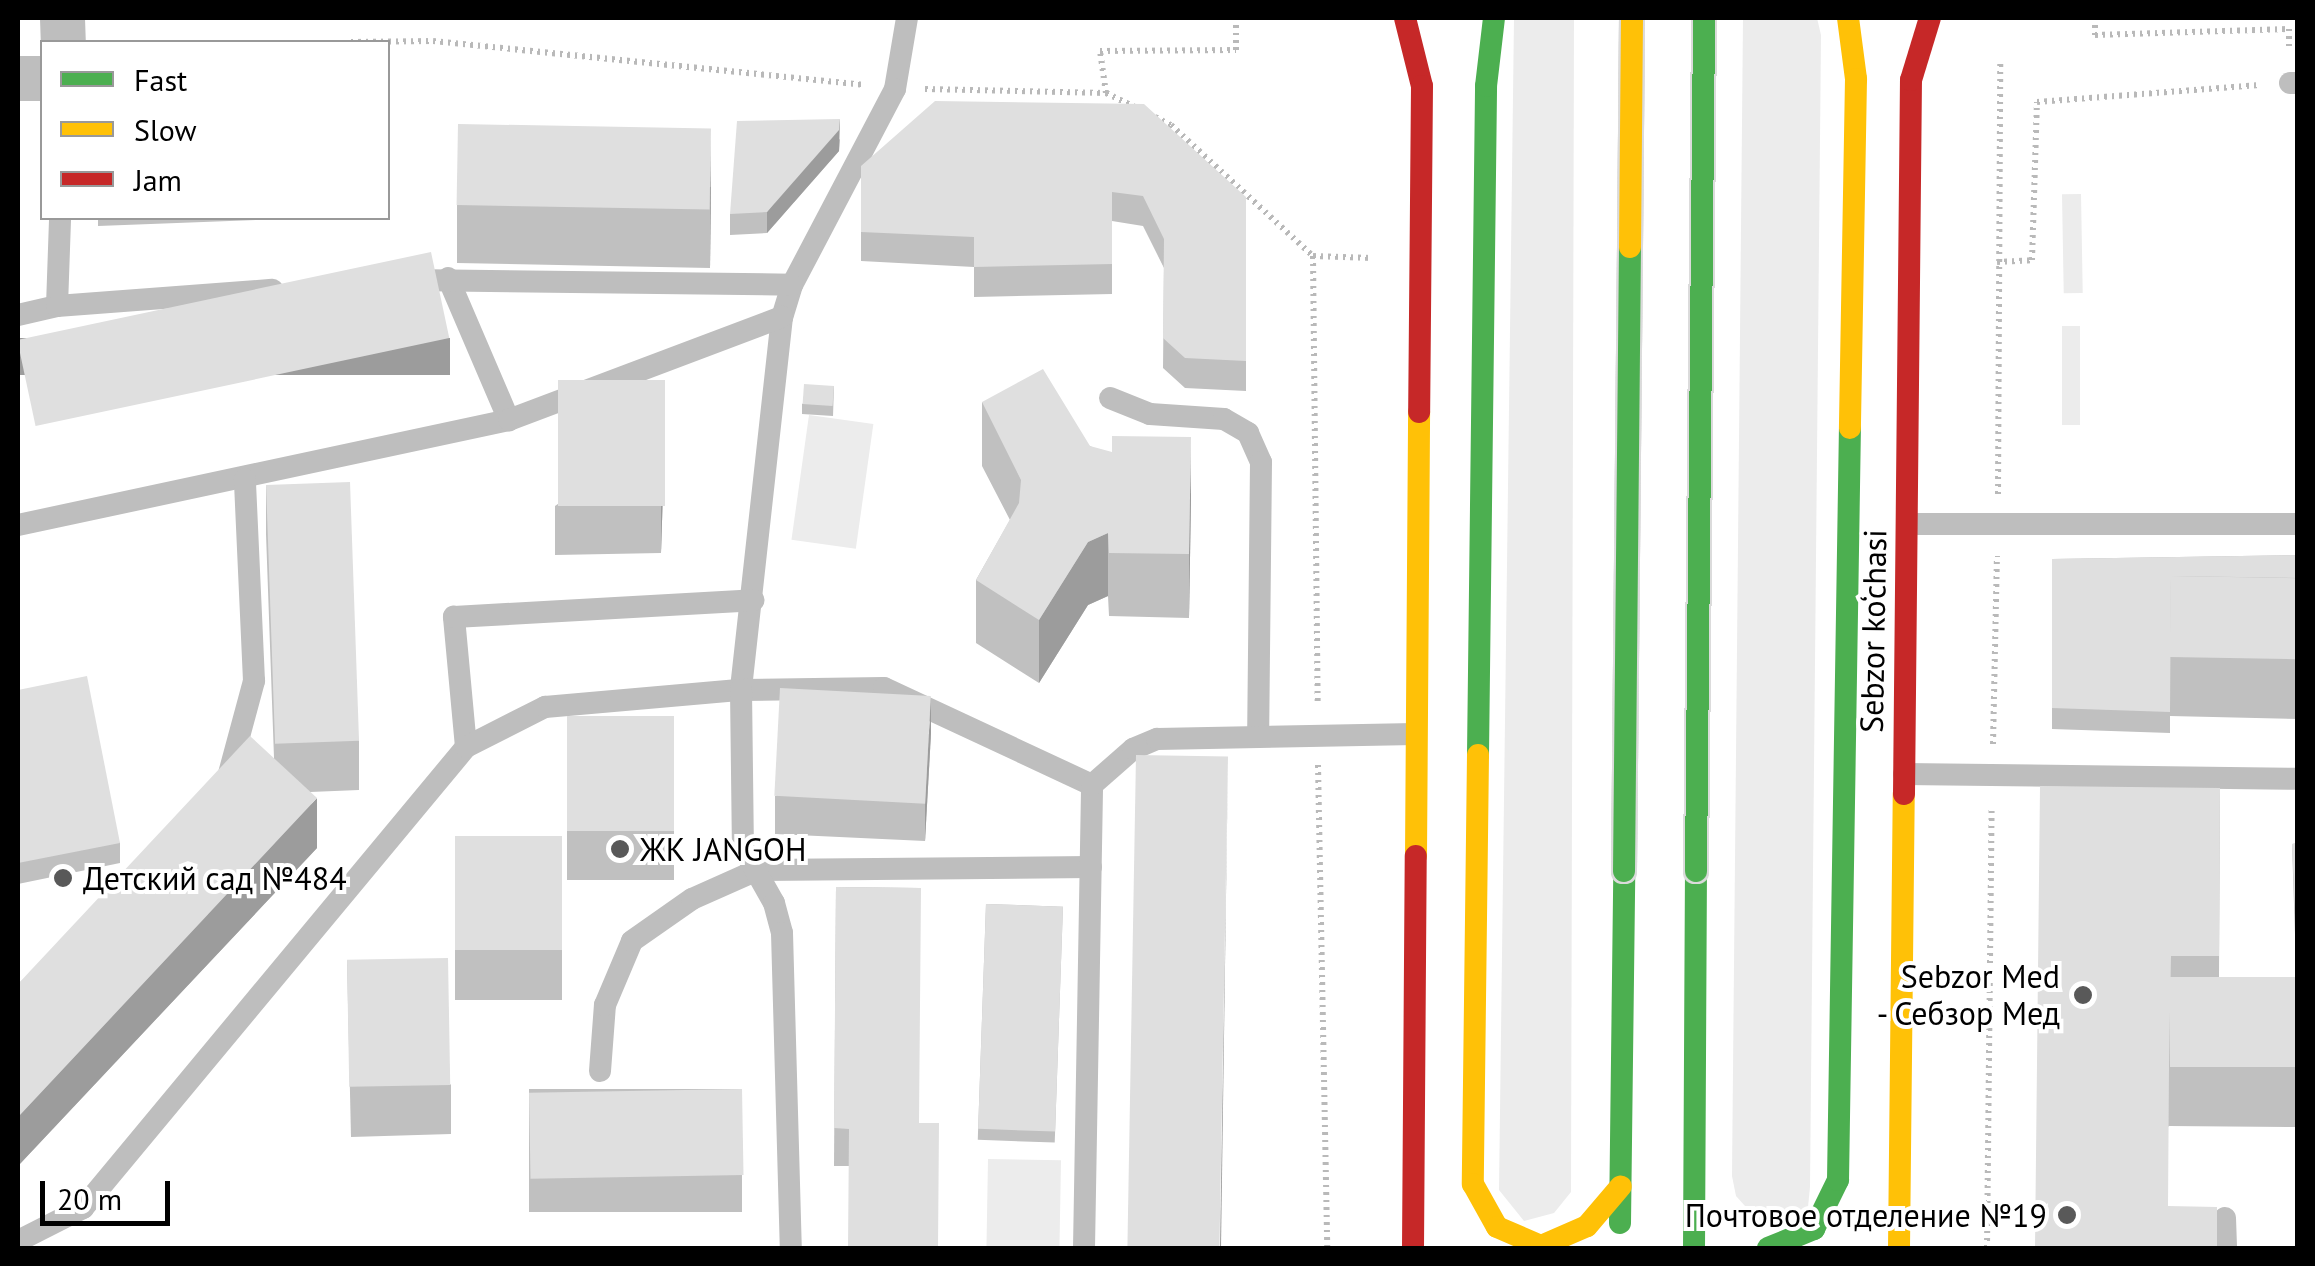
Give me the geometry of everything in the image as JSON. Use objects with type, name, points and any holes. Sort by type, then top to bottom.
[{"type":"main road","points":[[1406,18],[1422,86],[1412,1248]]},
{"type":"main road","points":[[1494,18],[1486,86],[1473,1184],[1497,1227],[1541,1246],[1577,1233],[1622,1186]]},
{"type":"main road","points":[[1620,1248],[1632,18]]},
{"type":"main road","points":[[1694,1248],[1704,18]]},
{"type":"main road","points":[[1758,1247],[1814,1230],[1838,1180],[1856,78],[1848,18]]},
{"type":"main road","name":"Sebzor ko‘chasi","points":[[1899,1248],[1912,80],[1930,18]]},
{"type":"main road","points":[[1694,1178],[1724,1228]]},
{"type":"lane","points":[[790,1248],[782,934],[757,870],[743,848],[741,690],[754,600],[782,317],[792,285],[895,89],[907,18]]},
{"type":"lane","points":[[57,306],[60,220]]},
{"type":"lane","points":[[390,282],[448,278],[792,285]]},
{"type":"lane","points":[[448,278],[509,420]]},
{"type":"lane","points":[[18,315],[57,306],[292,289]]},
{"type":"lane","points":[[18,526],[509,420],[782,317]]},
{"type":"lane","points":[[1110,398],[1150,414],[1224,419],[1248,434],[1261,462],[1258,737]]},
{"type":"lane","points":[[213,797],[226,783],[254,681],[246,478]]},
{"type":"lane","points":[[1907,524],[2298,524]]},
{"type":"lane","points":[[466,746],[454,618],[754,600]]},
{"type":"lane","points":[[18,1241],[83,1208],[466,746],[545,707],[741,690],[884,688],[1092,786]]},
{"type":"lane","points":[[1084,1248],[1092,786],[1133,749],[1157,739],[1415,734]]},
{"type":"lane","points":[[1904,774],[2298,780]]},
{"type":"lane","points":[[600,1070],[605,1006],[632,941],[692,900],[757,870],[1091,867]]},
{"type":"lane","points":[[2226,1218],[2226,1248]]},
{"type":"path","points":[[1106,94],[1100,51],[1236,50],[1236,18]]},
{"type":"path","points":[[2095,18],[2095,35],[2289,29]]},
{"type":"path","points":[[2000,60],[1997,262],[2032,260],[2036,102],[2294,83],[2289,29],[2297,18]]},
{"type":"path","points":[[1312,256],[1384,259]]},
{"type":"shaded area","points":[[1514,18],[1574,18],[1571,1192],[1554,1213],[1524,1221],[1499,1190]]},
{"type":"shaded area","points":[[1743,18],[1817,18],[1821,35],[1810,1187],[1808,1207],[1763,1226],[1736,1196],[1732,1176]]},
{"type":"shaded area","points":[[2062,194],[2081,194],[2083,293],[2064,293]]},
{"type":"shaded area","points":[[2062,326],[2080,326],[2080,425],[2062,425]]},
{"type":"shaded area","points":[[809,415],[873,424],[856,549],[791,540]]},
{"type":"shaded area","points":[[988,1159],[1061,1160],[1059,1248],[986,1248]]},
{"type":"building","points":[[935,101],[1144,104],[1246,197],[1246,361],[1185,358],[1163,338],[1164,239],[1143,196],[1112,192],[1112,264],[974,267],[974,237],[861,232],[861,166]]},
{"type":"building","points":[[840,119],[839,130],[767,212],[730,214],[737,121]]},
{"type":"building","points":[[458,124],[711,128],[710,209],[457,205]]},
{"type":"building","points":[[431,252],[449,338],[36,426],[18,340]]},
{"type":"building","points":[[1043,369],[1090,446],[1112,452],[1112,436],[1191,437],[1189,554],[1109,553],[1108,533],[1088,542],[1039,620],[976,580],[1019,503],[1021,480],[982,402]]},
{"type":"building","points":[[558,380],[665,380],[665,506],[558,506]]},
{"type":"building","points":[[804,384],[834,386],[833,406],[803,404]]},
{"type":"building","points":[[350,482],[359,741],[275,744],[266,485]]},
{"type":"building","points":[[2298,555],[2298,578],[2171,576],[2170,712],[2052,708],[2052,559]]},
{"type":"building","points":[[2171,576],[2298,578],[2297,659],[2170,657]]},
{"type":"building","points":[[87,676],[120,843],[18,863],[18,690]]},
{"type":"building","points":[[780,688],[931,696],[925,804],[774,796]]},
{"type":"building","points":[[567,716],[674,716],[674,831],[567,831]]},
{"type":"building","points":[[250,736],[317,798],[18,1117],[18,984]]},
{"type":"building","points":[[1136,755],[1228,757],[1219,1248],[1127,1248]]},
{"type":"building","points":[[2040,786],[2220,788],[2219,956],[2171,956],[2168,1206],[2217,1207],[2217,1248],[2035,1248]]},
{"type":"building","points":[[455,836],[562,836],[562,950],[455,950]]},
{"type":"building","points":[[2298,843],[2298,936],[2296,936],[2292,844]]},
{"type":"building","points":[[836,887],[921,888],[919,1123],[939,1123],[938,1248],[848,1248],[849,1129],[834,1128]]},
{"type":"building","points":[[986,904],[1063,907],[1055,1132],[978,1129]]},
{"type":"building","points":[[448,958],[450,1085],[349,1087],[347,960]]},
{"type":"building","points":[[2170,977],[2298,977],[2298,1067],[2170,1067]]},
{"type":"building","points":[[742,1089],[744,1175],[531,1179],[529,1093]]},
{"type":"traffic: fast","points":[[1478,755],[1486,86],[1494,18]]},
{"type":"traffic: fast","points":[[1696,871],[1704,18]]},
{"type":"traffic: fast","points":[[1624,871],[1630,247]]},
{"type":"traffic: fast","points":[[1768,1248],[1814,1229],[1838,1180],[1850,428]]},
{"type":"traffic: fast","points":[[1620,1223],[1624,871]]},
{"type":"traffic: fast","points":[[1694,1248],[1696,871]]},
{"type":"traffic: slow","points":[[1630,247],[1632,18]]},
{"type":"traffic: slow","points":[[1848,18],[1856,79],[1850,428]]},
{"type":"traffic: slow","points":[[1416,856],[1419,412]]},
{"type":"traffic: slow","points":[[1478,755],[1473,1184],[1497,1227],[1541,1246],[1587,1226],[1621,1186]]},
{"type":"traffic: slow","points":[[1899,1248],[1904,794]]},
{"type":"traffic: jam","points":[[1405,18],[1422,86],[1419,412]]},
{"type":"traffic: jam","points":[[1904,794],[1911,80],[1930,18]]},
{"type":"traffic: jam","points":[[1413,1248],[1416,856]]},
{"type":"place","name":"ЖК JANGOH","points":[[620,849]]},
{"type":"place","name":"Детский сад №484","points":[[63,878]]},
{"type":"place","name":"Sebzor Med - Себзор Мед","points":[[2083,995]]},
{"type":"place","name":"Почтовое отделение №19","points":[[2067,1215]]}]
